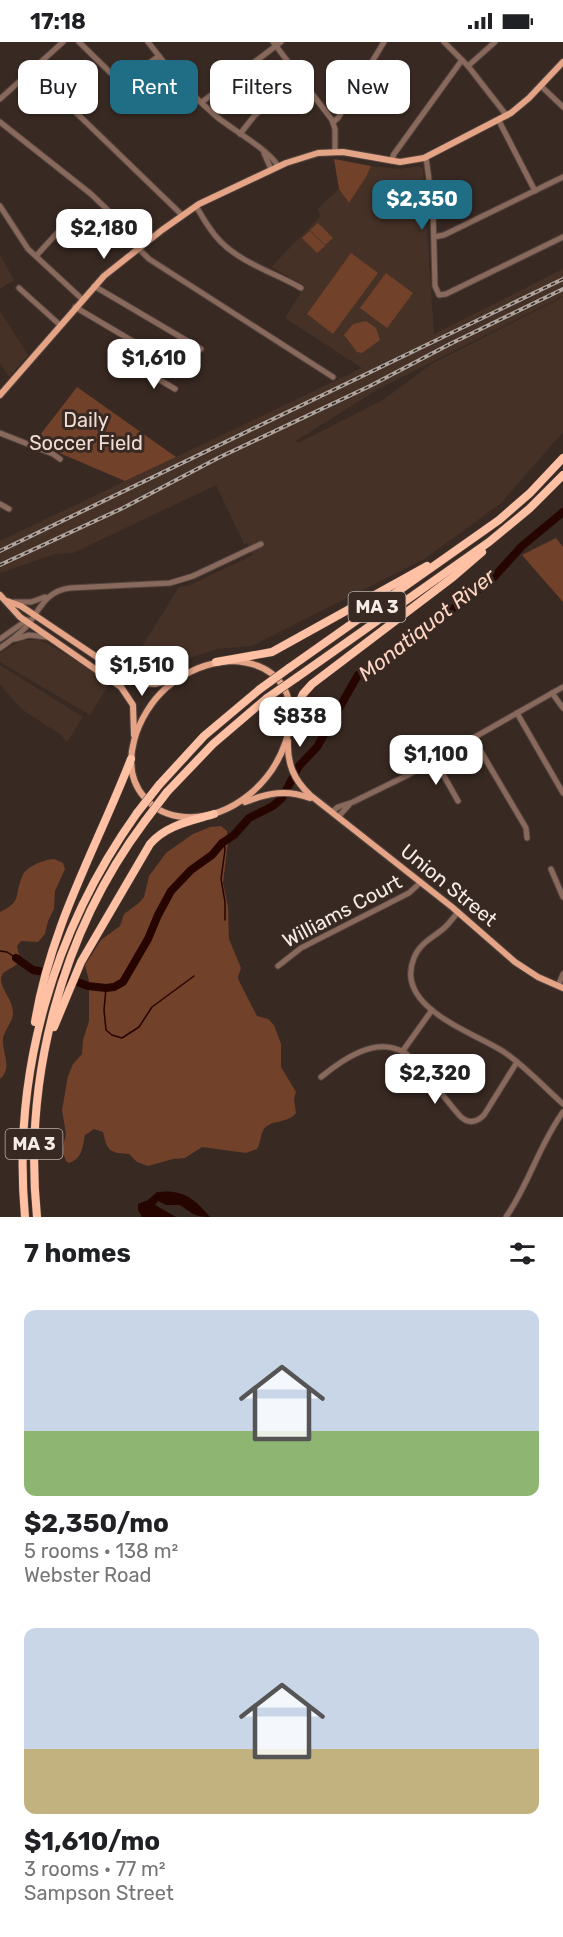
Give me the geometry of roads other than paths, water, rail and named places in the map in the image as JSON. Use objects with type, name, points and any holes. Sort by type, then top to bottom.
[{"type":"highway","name":"MA 3","points":[[26,1217],[23,1151],[28,1085],[47,983],[88,892],[137,813],[204,736],[260,689],[465,545],[518,504],[563,458]]},
{"type":"highway","name":"MA 3","points":[[37,1217],[34,1154],[38,1092],[65,988],[68,965],[106,881],[145,821],[168,792],[213,744],[267,698],[489,542],[516,520],[563,475]]},
{"type":"highway","points":[[290,725],[303,694],[312,684],[459,572],[516,520]]},
{"type":"highway","points":[[216,662],[273,652],[465,545]]},
{"type":"highway","points":[[47,983],[49,960],[67,904],[114,802],[131,759]]},
{"type":"highway","points":[[65,988],[153,841],[170,828],[214,814]]},
{"type":"main road","points":[[0,395],[94,286],[138,248],[196,206],[275,168],[308,155],[335,152],[391,161],[409,161],[426,157],[507,116],[525,102],[563,62]]},
{"type":"main road","points":[[0,595],[21,606],[136,682],[159,684],[216,662],[232,661],[259,667],[271,675],[286,694],[290,706],[290,725],[280,755],[267,777],[250,795],[214,814],[184,817],[159,810],[146,800],[136,787],[133,777],[131,759],[135,717],[133,705],[126,692],[114,680],[27,622],[14,611],[10,602]]},
{"type":"main road","points":[[133,747],[141,724],[154,701],[167,687],[186,674]]},
{"type":"main road","name":"Union Street","points":[[290,725],[288,750],[291,768],[301,786],[458,912],[515,962],[535,975],[561,987]]},
{"type":"main road","name":"Union Street","points":[[230,807],[274,792],[295,793],[317,801]]},
{"type":"street","points":[[43,60],[63,42]]},
{"type":"street","points":[[79,42],[121,83],[159,56]]},
{"type":"street","points":[[148,42],[201,102],[274,159],[275,168]]},
{"type":"street","points":[[333,122],[338,118],[384,42]]},
{"type":"street","points":[[444,42],[468,66],[507,116]]},
{"type":"street","points":[[468,66],[495,42]]},
{"type":"street","points":[[201,102],[277,43],[333,122],[335,152]]},
{"type":"street","points":[[391,161],[462,60]]},
{"type":"street","points":[[0,99],[18,83]]},
{"type":"street","points":[[541,86],[563,107]]},
{"type":"street","points":[[78,114],[182,215]]},
{"type":"street","points":[[240,134],[257,114]]},
{"type":"street","points":[[499,121],[535,191]]},
{"type":"street","points":[[0,122],[91,194],[120,222],[138,248],[149,259],[333,377]]},
{"type":"street","points":[[426,157],[430,178],[435,286],[441,296],[563,237]]},
{"type":"street","points":[[434,237],[444,236],[563,177]]},
{"type":"street","points":[[0,206],[10,224],[36,256],[82,299]]},
{"type":"street","points":[[196,206],[225,246],[301,288]]},
{"type":"street","points":[[36,256],[69,220]]},
{"type":"street","points":[[94,286],[201,349]]},
{"type":"street","points":[[19,288],[60,325]]},
{"type":"street","points":[[75,307],[152,353],[153,359],[145,372],[175,389]]},
{"type":"street","points":[[0,433],[53,454],[60,459]]},
{"type":"street","points":[[0,504],[9,509]]},
{"type":"street","points":[[10,602],[31,602],[66,589],[170,584],[193,576],[261,544]]},
{"type":"street","points":[[0,648],[50,595]]},
{"type":"street","points":[[0,639],[27,622]]},
{"type":"street","points":[[8,642],[28,635],[50,638]]},
{"type":"street","points":[[335,815],[353,802],[435,760],[563,687]]},
{"type":"street","points":[[552,693],[563,708]]},
{"type":"street","points":[[517,713],[563,793]]},
{"type":"street","points":[[473,738],[526,828],[526,838]]},
{"type":"street","points":[[435,760],[458,801]]},
{"type":"street","points":[[551,869],[563,897]]},
{"type":"street","name":"Williams Court","points":[[278,966],[287,956],[409,893],[421,882]]},
{"type":"street","points":[[458,912],[446,926],[421,946],[412,962],[411,974],[415,988],[432,1010],[457,1028],[499,1049],[563,1104]]},
{"type":"street","points":[[561,987],[563,974]]},
{"type":"street","points":[[402,1052],[432,1010]]},
{"type":"street","points":[[321,1077],[341,1061],[364,1050],[387,1048],[402,1052],[411,1059],[460,1116],[469,1122],[476,1121],[484,1115],[516,1062]]},
{"type":"street","points":[[506,1217],[542,1146],[563,1112]]},
{"type":"waterway","name":"Monatiquot River","points":[[16,958],[33,970],[56,974],[88,986],[106,988],[123,982],[148,939],[171,891],[191,870],[234,835],[249,818],[273,806],[282,798],[299,766],[317,747],[358,675],[392,656],[421,630],[464,601],[494,577],[522,546],[563,512]]},
{"type":"waterway","points":[[224,841],[221,879],[225,920]]},
{"type":"waterway","name":"Monatiquot River","points":[[0,951],[7,952],[16,958]]},
{"type":"waterway","points":[[106,988],[104,1010],[106,1030],[122,1038],[139,1027],[152,1007],[194,976]]},
{"type":"railway","points":[[0,551],[563,279]]},
{"type":"railway","points":[[450,344],[563,289]]},
{"type":"railway","points":[[0,565],[123,508],[218,458],[370,386],[450,344]]},
{"type":"park label","name":"Daily Soccer Field","points":[[86,432]]}]
